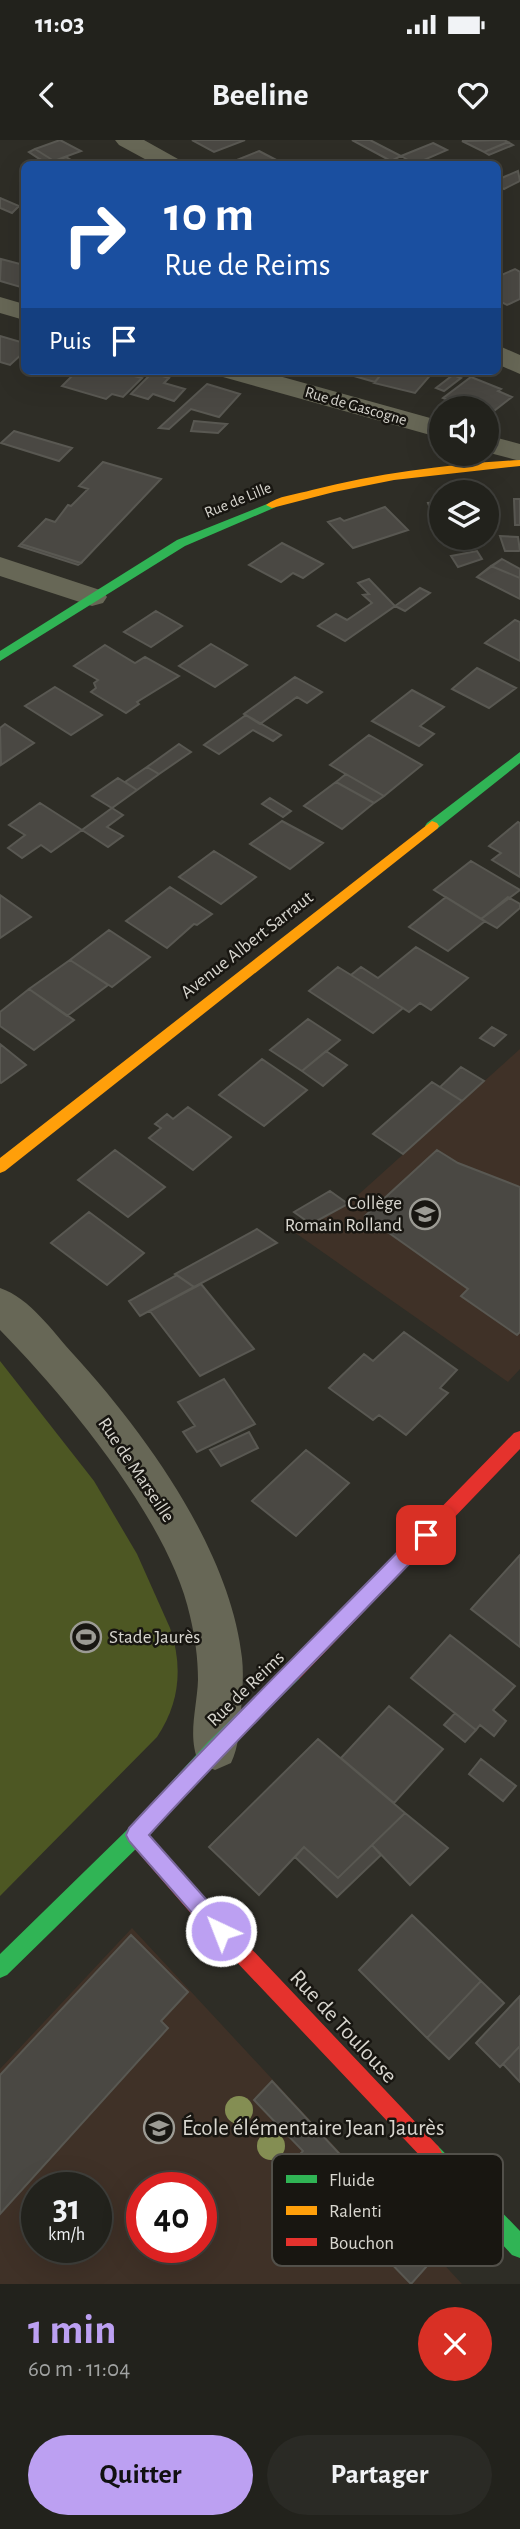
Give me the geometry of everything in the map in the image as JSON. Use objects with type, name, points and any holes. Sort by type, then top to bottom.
[{"type":"street","points":[[127,140],[165,161]]},
{"type":"street","points":[[0,306],[21,311]]},
{"type":"street","points":[[501,355],[520,366]]},
{"type":"street","name":"Rue de Gascogne","points":[[246,375],[429,427]]},
{"type":"street","points":[[499,447],[520,453]]},
{"type":"street","name":"Rue de Lille","points":[[0,657],[92,597],[194,536],[301,494],[399,473],[466,465],[520,463]]},
{"type":"street","points":[[0,566],[92,597]]},
{"type":"street","name":"Avenue Albert Sarraut","points":[[0,1167],[520,756]]},
{"type":"street","name":"Rue de Marseille","points":[[0,1304],[22,1325],[93,1407],[167,1511],[209,1602],[220,1658],[215,1748]]},
{"type":"street","name":"Rue de Reims","points":[[0,1968],[136,1835],[215,1748],[283,1683],[520,1438]]},
{"type":"street","name":"Rue de Toulouse","points":[[136,1835],[212,1921],[432,2154]]},
{"type":"street","name":"Rue de Toulouse","points":[[503,2229],[520,2247]]},
{"type":"shaded area","name":"Collège Romain Rolland","points":[[520,1049],[520,1369],[508,1382],[294,1232],[348,1204]]},
{"type":"shaded area","name":"École élémentaire Jean Jaurès","points":[[132,1928],[341,2154],[272,2154],[272,2266],[445,2266],[462,2284],[0,2284],[0,2069]]},
{"type":"green space","name":"Stade Jaurès","points":[[0,1361],[94,1481],[137,1554],[170,1628],[178,1670],[171,1711],[157,1737],[0,1896]]},
{"type":"building","points":[[60,140],[81,151],[54,161],[35,149]]},
{"type":"building","points":[[192,140],[245,140],[214,152]]},
{"type":"building","points":[[352,140],[370,140],[401,156],[391,161]]},
{"type":"building","points":[[462,141],[508,142],[484,152]]},
{"type":"building","points":[[508,142],[513,145],[489,155],[484,152]]},
{"type":"building","points":[[433,143],[447,150],[422,161],[410,161],[401,156]]},
{"type":"building","points":[[35,149],[54,161],[42,161],[29,152]]},
{"type":"building","points":[[259,151],[278,161],[234,161]]},
{"type":"building","points":[[66,157],[73,161],[55,161]]},
{"type":"building","points":[[518,171],[520,181],[504,189],[501,187],[501,178]]},
{"type":"building","points":[[0,198],[19,206],[12,213],[0,208]]},
{"type":"building","points":[[1,259],[21,264],[21,287],[0,281]]},
{"type":"building","points":[[515,269],[520,272],[520,299],[507,305],[501,302],[501,275]]},
{"type":"building","points":[[0,336],[21,342],[21,355],[10,365],[0,362]]},
{"type":"building","points":[[73,375],[130,375],[142,378],[123,397],[112,394],[106,399],[62,386]]},
{"type":"building","points":[[150,375],[169,378],[164,383],[185,389],[174,401],[153,394],[148,399],[131,394]]},
{"type":"building","points":[[350,375],[381,375],[375,382]]},
{"type":"building","points":[[381,375],[431,375],[415,393],[374,383]]},
{"type":"building","points":[[453,375],[461,378],[444,391],[436,388]]},
{"type":"building","points":[[471,377],[501,389],[498,391],[512,397],[499,407],[499,396],[446,396]]},
{"type":"building","points":[[207,384],[240,394],[219,417],[191,409],[169,429],[159,428]]},
{"type":"building","points":[[194,421],[227,424],[218,433],[191,431]]},
{"type":"building","points":[[14,431],[72,448],[59,461],[1,443]]},
{"type":"building","points":[[103,462],[161,479],[81,563],[21,544],[46,519],[55,522],[68,505],[71,506],[88,489],[79,486]]},
{"type":"building","points":[[514,499],[520,499],[520,525],[515,525]]},
{"type":"building","points":[[385,507],[408,530],[353,548],[328,522],[340,518],[344,521]]},
{"type":"building","points":[[500,536],[518,537],[520,551],[505,551]]},
{"type":"building","points":[[282,543],[323,564],[303,578],[293,573],[281,582],[249,565]]},
{"type":"building","points":[[21,544],[81,563],[78,565],[19,546]]},
{"type":"building","points":[[477,551],[482,559],[458,567],[451,556]]},
{"type":"building","points":[[502,559],[520,569],[520,599],[477,577]]},
{"type":"building","points":[[502,559],[520,569],[520,578],[491,566]]},
{"type":"building","points":[[491,566],[520,578],[520,599],[477,577]]},
{"type":"building","points":[[369,579],[395,606],[345,641],[318,626],[336,614],[347,620],[372,603],[363,595],[369,594],[358,583]]},
{"type":"building","points":[[420,588],[430,593],[405,611],[395,606]]},
{"type":"building","points":[[156,611],[182,626],[151,647],[124,632]]},
{"type":"building","points":[[515,620],[520,622],[520,661],[485,643]]},
{"type":"building","points":[[211,644],[247,665],[215,687],[179,666]]},
{"type":"building","points":[[105,645],[135,663],[145,657],[179,676],[137,702],[139,704],[126,713],[91,692],[96,688],[94,683],[98,680],[74,666]]},
{"type":"building","points":[[477,668],[516,688],[489,708],[452,689]]},
{"type":"building","points":[[295,677],[322,692],[307,703],[297,697],[260,724],[244,714]]},
{"type":"building","points":[[55,687],[102,715],[71,735],[25,706]]},
{"type":"building","points":[[412,690],[444,707],[420,726],[434,734],[419,746],[372,721]]},
{"type":"building","points":[[246,715],[281,735],[273,741],[253,730],[219,754],[204,745]]},
{"type":"building","points":[[5,724],[34,743],[1,765],[0,728]]},
{"type":"building","points":[[369,735],[422,765],[384,796],[330,765]]},
{"type":"building","points":[[179,744],[191,752],[159,774],[147,767]]},
{"type":"building","points":[[147,767],[159,774],[137,790],[125,782]]},
{"type":"building","points":[[346,774],[384,796],[374,803],[336,782]]},
{"type":"building","points":[[118,778],[137,790],[112,808],[92,796]]},
{"type":"building","points":[[336,782],[374,803],[342,829],[304,806]]},
{"type":"building","points":[[270,798],[291,811],[283,817],[262,804]]},
{"type":"building","points":[[40,803],[82,830],[51,852],[41,845],[22,858],[8,848],[25,835],[9,825]]},
{"type":"building","points":[[112,808],[123,815],[107,827],[123,836],[108,847],[82,830]]},
{"type":"building","points":[[282,821],[323,843],[290,869],[250,844]]},
{"type":"building","points":[[518,822],[520,877],[492,860],[501,853],[489,846]]},
{"type":"building","points":[[214,851],[256,877],[221,904],[179,877]]},
{"type":"building","points":[[471,861],[520,890],[481,919],[434,890]]},
{"type":"building","points":[[170,887],[212,914],[197,925],[194,924],[167,948],[126,921]]},
{"type":"building","points":[[0,895],[31,917],[0,938]]},
{"type":"building","points":[[446,897],[485,921],[448,951],[409,927]]},
{"type":"building","points":[[508,897],[520,904],[520,908],[497,928],[481,919]]},
{"type":"building","points":[[109,930],[150,957],[112,987],[70,960]]},
{"type":"building","points":[[416,947],[468,978],[431,1010],[420,1003],[409,1012],[351,975],[361,967],[378,978]]},
{"type":"building","points":[[70,960],[108,985],[67,1016],[29,989]]},
{"type":"building","points":[[338,967],[403,1008],[373,1033],[309,991]]},
{"type":"building","points":[[29,989],[74,1020],[34,1050],[0,1026],[0,1012]]},
{"type":"building","points":[[308,1019],[340,1040],[302,1071],[270,1050]]},
{"type":"building","points":[[492,1027],[506,1035],[494,1046],[480,1038]]},
{"type":"building","points":[[0,1044],[26,1065],[1,1083],[0,1082]]},
{"type":"building","points":[[326,1051],[347,1065],[323,1086],[302,1071]]},
{"type":"building","points":[[262,1059],[307,1090],[264,1126],[219,1095]]},
{"type":"building","points":[[461,1067],[484,1081],[462,1101],[440,1087]]},
{"type":"building","points":[[432,1082],[462,1101],[403,1154],[373,1134]]},
{"type":"building","points":[[188,1107],[231,1137],[193,1170],[149,1138],[161,1128],[155,1124],[167,1114],[173,1119]]},
{"type":"building","points":[[115,1150],[165,1187],[128,1217],[78,1180]]},
{"type":"building","points":[[437,1150],[458,1163],[520,1187],[520,1332],[517,1335],[461,1296],[468,1289],[365,1216]]},
{"type":"building","points":[[330,1191],[348,1204],[311,1224],[294,1212]]},
{"type":"building","points":[[89,1212],[144,1253],[107,1285],[51,1243]]},
{"type":"building","points":[[257,1229],[277,1243],[194,1287],[175,1274]]},
{"type":"building","points":[[177,1275],[194,1287],[140,1316],[129,1301]]},
{"type":"building","points":[[201,1284],[254,1349],[200,1376],[150,1311]]},
{"type":"building","points":[[404,1332],[457,1370],[440,1388],[448,1393],[406,1435],[379,1415],[373,1420],[329,1388],[364,1354],[373,1361]]},
{"type":"building","points":[[224,1379],[255,1424],[197,1452],[183,1432],[195,1426],[178,1402]]},
{"type":"building","points":[[249,1432],[258,1448],[221,1466],[210,1450]]},
{"type":"building","points":[[306,1450],[349,1483],[296,1536],[252,1501]]},
{"type":"building","points":[[520,1555],[520,1647],[471,1609]]},
{"type":"building","points":[[450,1635],[515,1686],[493,1710],[506,1721],[494,1736],[480,1725],[476,1730],[411,1678]]},
{"type":"building","points":[[389,1706],[443,1749],[394,1803],[341,1758]]},
{"type":"building","points":[[455,1713],[476,1730],[465,1742],[444,1725]]},
{"type":"building","points":[[318,1739],[405,1813],[338,1878],[304,1847],[259,1895],[209,1847]]},
{"type":"building","points":[[481,1759],[516,1786],[503,1801],[469,1774]]},
{"type":"building","points":[[405,1813],[448,1848],[410,1885],[372,1845]]},
{"type":"building","points":[[372,1845],[381,1855],[337,1897],[295,1857],[304,1847],[338,1878]]},
{"type":"building","points":[[412,1915],[481,1981],[427,2038],[359,1970]]},
{"type":"building","points":[[131,1935],[188,1992],[161,2021],[168,2028],[38,2172],[21,2172],[21,2191],[0,2214],[0,2075]]},
{"type":"building","points":[[481,1981],[504,2003],[449,2059],[427,2038]]},
{"type":"building","points":[[520,1996],[520,2046],[500,2067],[476,2043]]},
{"type":"building","points":[[520,2046],[520,2082],[503,2064]]},
{"type":"building","points":[[272,2081],[340,2154],[300,2154],[303,2151],[254,2100]]},
{"type":"building","points":[[394,2266],[427,2266],[411,2284]]},
{"type":"traffic: fast","points":[[0,657],[181,543],[272,505]]},
{"type":"traffic: fast","points":[[432,826],[520,756]]},
{"type":"traffic: fast","points":[[0,1968],[136,1835],[215,1748],[292,1673]]},
{"type":"traffic: fast","points":[[503,2229],[520,2247]]},
{"type":"traffic: slow","points":[[272,505],[333,488],[394,476],[520,463]]},
{"type":"traffic: slow","points":[[0,1167],[432,826]]},
{"type":"traffic: jam","points":[[292,1673],[520,1438]]},
{"type":"traffic: jam","points":[[136,1835],[202,1911],[431,2153]]},
{"type":"place","name":"Collège Romain Rolland","points":[[425,1214]]},
{"type":"place","name":"Stade Jaurès","points":[[86,1637]]},
{"type":"place","name":"École élémentaire Jean Jaurès","points":[[159,2128]]},
{"type":"route","points":[[221,1931],[136,1835],[215,1748],[283,1683],[426,1535]]}]
